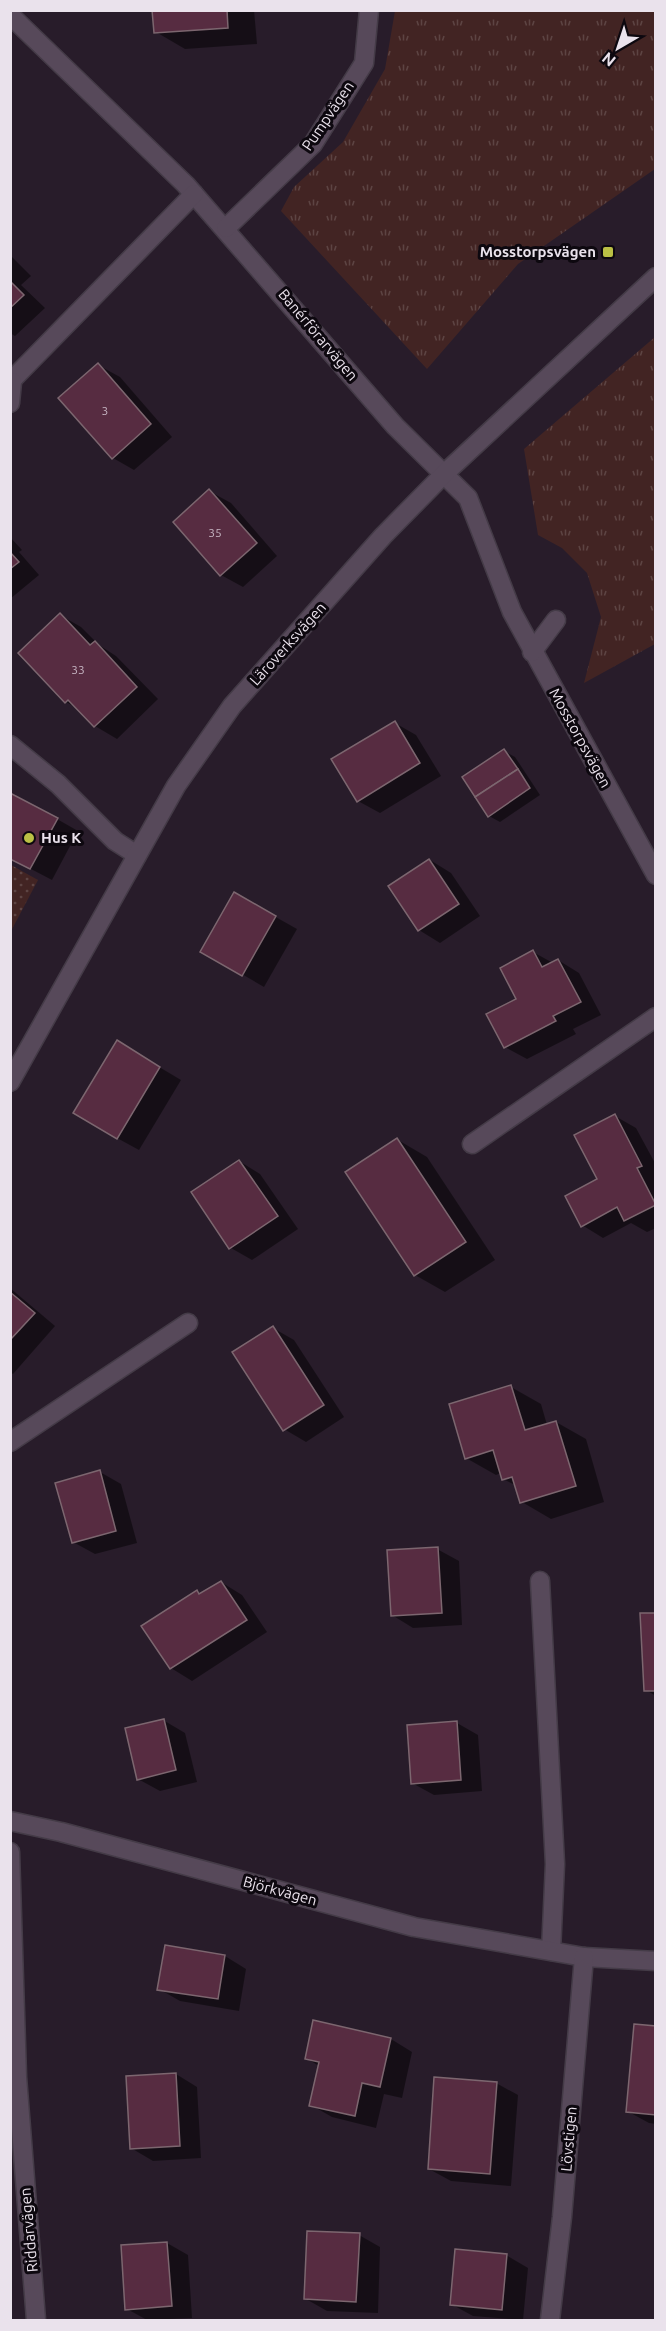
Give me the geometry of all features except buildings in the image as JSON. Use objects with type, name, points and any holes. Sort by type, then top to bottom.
[{"type":"street","name":"Pumpvägen","points":[[226,228],[313,144],[364,63],[369,10]]},
{"type":"street","name":"Banérförarvägen","points":[[10,15],[194,194],[226,228],[395,426],[444,474]]},
{"type":"street","points":[[10,403],[11,382],[194,194]]},
{"type":"street","name":"Läroverksvägen","points":[[10,1082],[176,786],[232,706],[383,536],[444,474],[656,277]]},
{"type":"street","name":"Mosstorpsvägen","points":[[444,474],[468,498],[512,612],[656,875]]},
{"type":"street","points":[[532,652],[556,620]]},
{"type":"street","points":[[10,746],[58,784],[115,841],[137,855]]},
{"type":"street","points":[[472,1144],[656,1017]]},
{"type":"street","points":[[10,1442],[188,1323]]},
{"type":"street","points":[[540,1581],[555,1864],[551,1951]]},
{"type":"street","name":"Björkvägen","points":[[10,1821],[61,1832],[414,1927],[584,1958],[656,1960]]},
{"type":"street","name":"Riddarvägen","points":[[10,1852],[17,2077],[36,2320]]},
{"type":"street","name":"Lövstigen","points":[[550,2320],[584,1958]]},
{"type":"green space","points":[[395,11],[655,11],[655,169],[518,264],[427,369],[281,211],[294,187],[343,142],[385,69]]},
{"type":"green space","points":[[655,337],[655,644],[584,683],[601,617],[587,573],[562,548],[538,535],[524,449]]},
{"type":"green space","points":[[11,865],[38,880],[11,931]]},
{"type":"place","name":"Mosstorpsvägen","points":[[608,252]]},
{"type":"place","name":"Hus K","points":[[29,838]]}]
